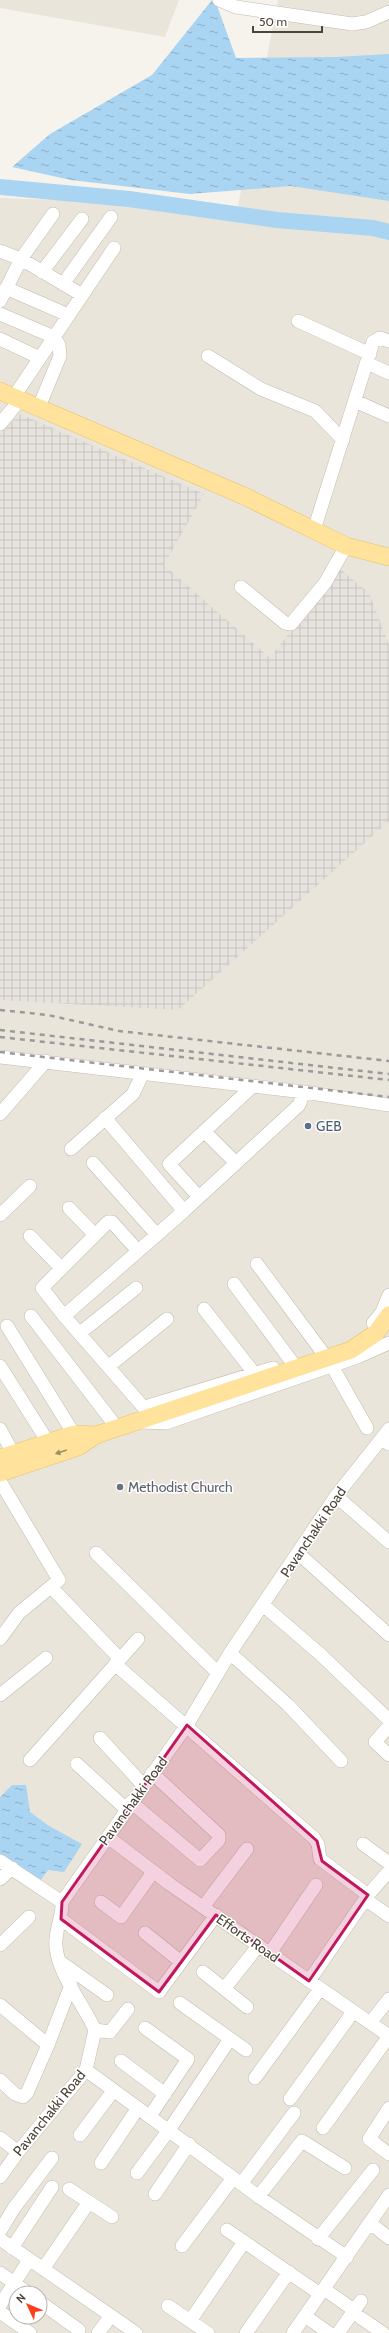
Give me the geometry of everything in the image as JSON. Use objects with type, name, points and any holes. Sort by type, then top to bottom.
[{"type":"main road","points":[[11,397],[244,496],[346,546],[389,557]]},
{"type":"main road","points":[[6,1456],[74,1434],[96,1435],[118,1429],[148,1415],[351,1350],[376,1333],[389,1315]]},
{"type":"main road","points":[[0,1473],[78,1447],[96,1435]]},
{"type":"street","points":[[219,0],[236,7],[352,24],[366,22],[389,12]]},
{"type":"street","points":[[0,301],[5,283],[53,214]]},
{"type":"street","points":[[62,284],[111,217]]},
{"type":"street","points":[[42,272],[82,219]]},
{"type":"street","points":[[0,424],[11,397],[40,358],[114,248]]},
{"type":"street","points":[[0,251],[21,259],[82,295]]},
{"type":"street","points":[[5,283],[68,315]]},
{"type":"street","points":[[0,314],[54,337],[59,345],[60,356],[38,409]]},
{"type":"street","points":[[298,321],[368,359],[389,373]]},
{"type":"street","points":[[0,338],[40,358]]},
{"type":"street","points":[[314,530],[368,359],[376,339],[380,338],[389,341]]},
{"type":"street","points":[[208,356],[261,389],[315,411],[342,440]]},
{"type":"street","points":[[355,401],[389,416]]},
{"type":"street","points":[[241,587],[285,623],[291,624],[325,584],[346,546]]},
{"type":"street","points":[[0,1057],[46,1061],[304,1092],[389,1105]]},
{"type":"street","points":[[0,1114],[46,1061]]},
{"type":"street","points":[[71,1149],[133,1094],[143,1073]]},
{"type":"street","points":[[199,1197],[169,1164],[253,1086]]},
{"type":"street","points":[[64,1316],[184,1211],[300,1105],[304,1092]]},
{"type":"street","points":[[105,1118],[184,1211]]},
{"type":"street","points":[[204,1131],[236,1164]]},
{"type":"street","points":[[93,1163],[157,1235]]},
{"type":"street","points":[[0,1215],[30,1186]]},
{"type":"street","points":[[69,1208],[95,1235]]},
{"type":"street","points":[[138,1251],[110,1221],[42,1288],[64,1316],[109,1366],[148,1415],[166,1423],[332,1366],[389,1343]]},
{"type":"street","points":[[30,1236],[61,1268]]},
{"type":"street","points":[[257,1264],[323,1353]]},
{"type":"street","points":[[234,1284],[292,1362]]},
{"type":"street","points":[[80,1333],[136,1288]]},
{"type":"street","points":[[148,1415],[254,1373],[323,1353],[351,1343],[364,1334],[379,1316],[389,1295]]},
{"type":"street","points":[[204,1309],[254,1373]]},
{"type":"street","points":[[32,1316],[118,1429]]},
{"type":"street","points":[[109,1366],[167,1319]]},
{"type":"street","points":[[7,1326],[74,1434]]},
{"type":"street","points":[[0,1366],[48,1442]]},
{"type":"street","points":[[332,1366],[367,1428]]},
{"type":"street","points":[[0,1429],[6,1456]]},
{"type":"street","name":"Pavanchakki Road","points":[[62,1902],[143,1785],[187,1726],[230,1653],[336,1496],[387,1437]]},
{"type":"street","points":[[0,1481],[59,1580],[19,1613],[0,1639]]},
{"type":"street","points":[[336,1496],[389,1542]]},
{"type":"street","points":[[96,1553],[218,1673]]},
{"type":"street","points":[[298,1553],[389,1635]]},
{"type":"street","points":[[50,1587],[117,1662],[317,1841],[319,1857],[322,1861],[389,1916]]},
{"type":"street","points":[[263,1605],[320,1654],[389,1720]]},
{"type":"street","points":[[30,1760],[138,1639]]},
{"type":"street","points":[[230,1653],[288,1705],[341,1761]]},
{"type":"street","points":[[0,1695],[46,1658]]},
{"type":"street","points":[[389,1726],[375,1742],[389,1755]]},
{"type":"street","points":[[100,1738],[143,1785]]},
{"type":"street","points":[[77,1764],[196,1859],[202,1858],[219,1840],[219,1835],[152,1773]]},
{"type":"street","name":"Efforts Road","points":[[108,1837],[153,1872],[389,2036]]},
{"type":"street","points":[[362,1844],[389,1863]]},
{"type":"street","points":[[203,1907],[247,1849]]},
{"type":"street","points":[[0,1861],[62,1902],[61,1919],[56,1931],[58,1960],[95,2030],[110,2032],[128,2009]]},
{"type":"street","points":[[0,1879],[12,1868]]},
{"type":"street","points":[[309,1981],[366,1897],[389,1870]]},
{"type":"street","points":[[102,1902],[121,1917],[153,1872]]},
{"type":"street","points":[[270,1953],[316,1885]]},
{"type":"street","points":[[61,1919],[159,1992],[216,1916]]},
{"type":"street","points":[[0,1945],[29,1917]]},
{"type":"street","points":[[145,1933],[181,1962]]},
{"type":"street","points":[[224,1989],[259,1945]]},
{"type":"street","points":[[58,1960],[107,1995]]},
{"type":"street","points":[[203,1972],[247,2007]]},
{"type":"street","points":[[0,2080],[14,2094],[23,2097],[27,2092],[48,2045],[71,1985]]},
{"type":"street","points":[[255,2078],[320,1989]]},
{"type":"street","points":[[370,2023],[389,1998]]},
{"type":"street","points":[[180,2003],[246,2050]]},
{"type":"street","points":[[0,2004],[48,2045]]},
{"type":"street","points":[[290,2099],[353,2012]]},
{"type":"street","points":[[145,2028],[188,2059],[150,2116]]},
{"type":"street","name":"Pavanchakki Road","points":[[0,2177],[18,2152],[86,2070],[95,2030]]},
{"type":"street","points":[[323,2128],[389,2036]]},
{"type":"street","points":[[137,2173],[169,2130],[230,2040]]},
{"type":"street","points":[[121,2061],[165,2094]]},
{"type":"street","points":[[86,2070],[113,2091],[189,2144],[258,2197],[347,2258]]},
{"type":"street","points":[[80,2136],[113,2091]]},
{"type":"street","points":[[101,2163],[138,2108]]},
{"type":"street","points":[[389,2108],[368,2139],[389,2154]]},
{"type":"street","points":[[182,2246],[294,2114]]},
{"type":"street","points":[[0,2138],[18,2152]]},
{"type":"street","points":[[258,2197],[302,2141],[345,2168]]},
{"type":"street","points":[[155,2194],[189,2144]]},
{"type":"street","points":[[0,2231],[14,2208],[52,2158]]},
{"type":"street","points":[[318,2239],[373,2170]]},
{"type":"street","points":[[12,2248],[52,2186]]},
{"type":"street","points":[[69,2189],[112,2217]]},
{"type":"street","points":[[292,2333],[347,2258],[389,2196]]},
{"type":"street","points":[[43,2269],[89,2202]]},
{"type":"street","points":[[370,2223],[389,2238]]},
{"type":"street","points":[[227,2230],[289,2272],[322,2291],[356,2304],[338,2333]]},
{"type":"street","points":[[0,2239],[136,2333]]},
{"type":"street","points":[[190,2321],[244,2242]]},
{"type":"street","points":[[0,2305],[30,2260]]},
{"type":"street","points":[[246,2333],[289,2272]]},
{"type":"street","points":[[0,2274],[17,2285]]},
{"type":"street","points":[[168,2306],[208,2333]]},
{"type":"street","points":[[48,2308],[79,2330]]},
{"type":"street","points":[[0,2312],[30,2333]]},
{"type":"street","points":[[98,2333],[111,2316]]},
{"type":"street","points":[[304,2316],[329,2333]]},
{"type":"street","points":[[361,2318],[383,2333]]},
{"type":"highlighted area","points":[[187,1725],[317,1841],[322,1861],[368,1895],[309,1981],[216,1915],[159,1992],[61,1919],[62,1902]]},
{"type":"shaded area","points":[[0,0],[179,0],[165,37],[0,8]]},
{"type":"shaded area","points":[[278,0],[389,0],[389,2333],[0,2333],[0,198],[238,206]]},
{"type":"shaded area","points":[[20,414],[204,494],[164,565],[270,658],[339,568],[369,593],[389,645],[389,821],[178,1010],[0,1000],[0,433]]},
{"type":"water","points":[[212,0],[215,0],[236,58],[336,57],[389,54],[389,201],[291,186],[190,194],[71,180],[12,167],[50,134],[152,75]]},
{"type":"water","points":[[12,1785],[26,1785],[30,1812],[49,1826],[82,1844],[64,1872],[48,1870],[40,1881],[0,1857],[0,1797]]},
{"type":"waterway","points":[[0,187],[129,199],[277,220],[373,228],[389,232]]},
{"type":"railway","points":[[0,1010],[48,1015],[119,1031],[389,1061]]},
{"type":"railway","points":[[0,1030],[389,1074]]},
{"type":"railway","points":[[0,1037],[389,1080]]},
{"type":"railway","points":[[0,1052],[389,1097]]},
{"type":"place","name":"GEB","points":[[308,1126]]},
{"type":"place","name":"Methodist Church","points":[[120,1487]]}]
